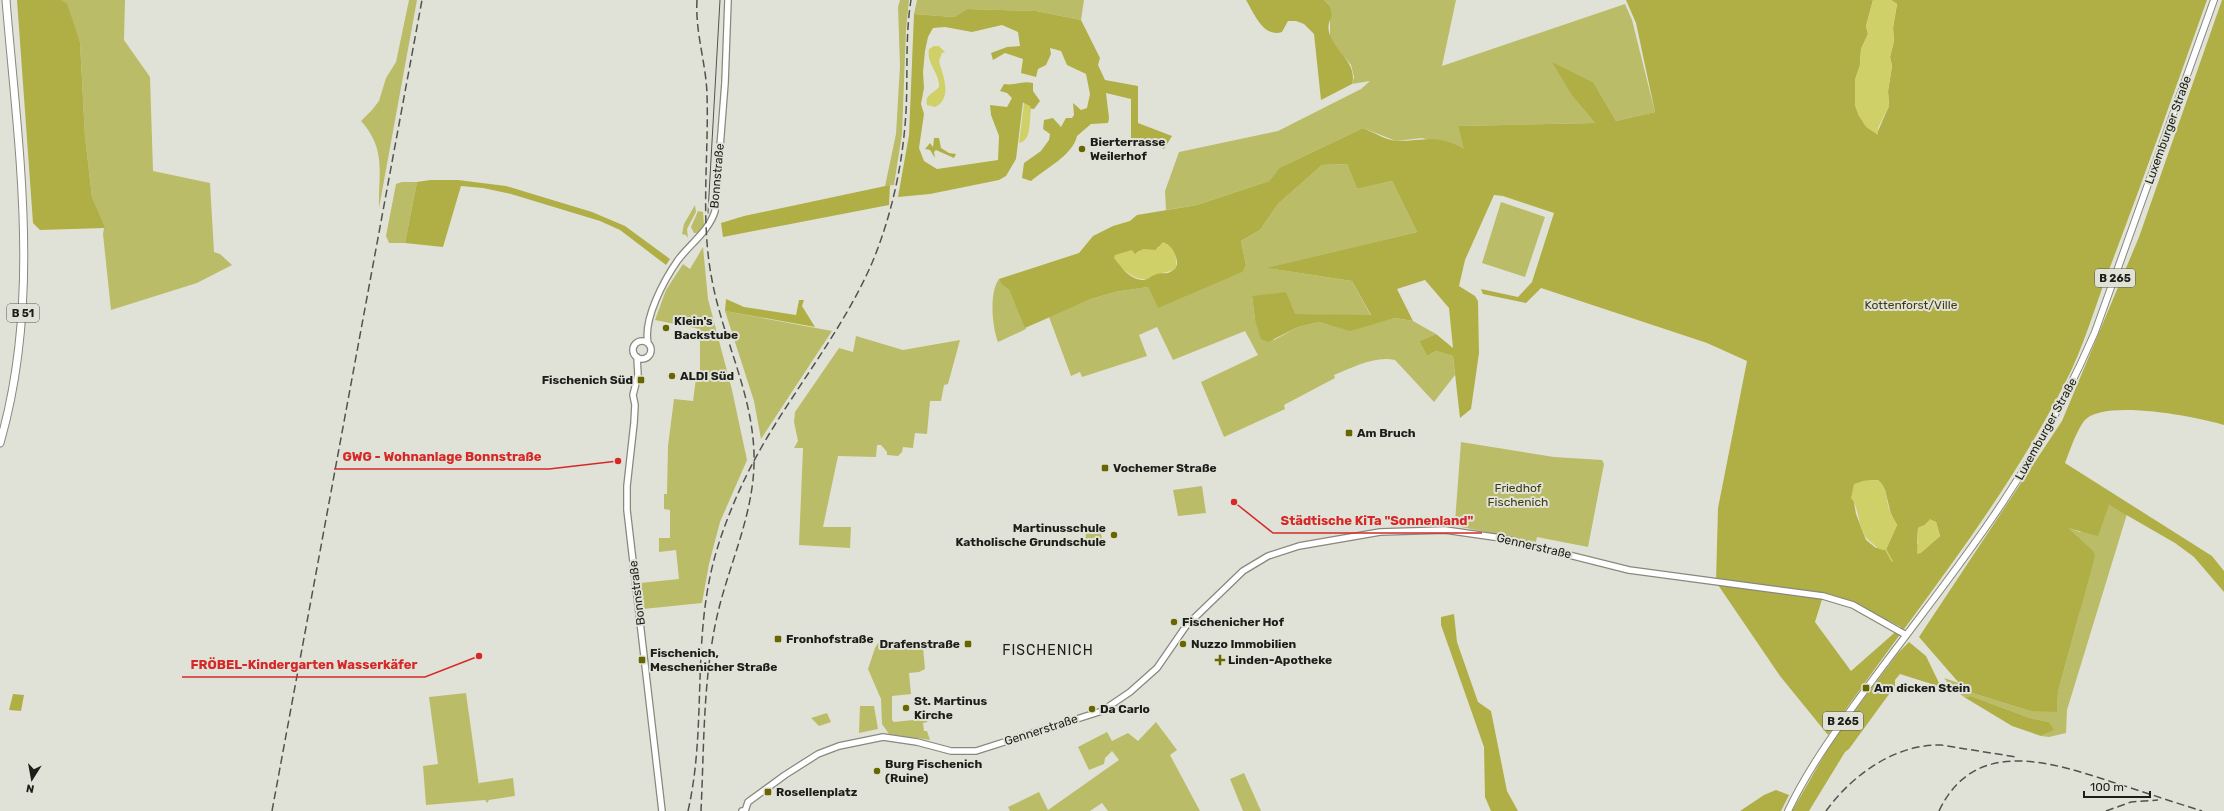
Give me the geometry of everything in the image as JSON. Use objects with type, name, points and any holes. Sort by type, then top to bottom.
[{"type":"highway","name":"B 51","points":[[0,443],[17,364],[22,324],[25,261],[22,202],[6,0]]},
{"type":"main road","name":"Luxemburger Straße","points":[[1788,811],[1799,788],[1830,740],[2003,502],[2037,449],[2076,376],[2095,332],[2131,236],[2214,0]]},
{"type":"street","name":"Bonnstraße","points":[[648,343],[647,332],[656,300],[669,274],[678,260],[711,222],[715,211],[725,83],[728,0]]},
{"type":"street","name":"Bonnstraße","points":[[639,342],[647,332]]},
{"type":"street","points":[[639,342],[648,343],[651,351],[646,358],[637,357],[634,353],[634,348],[639,342]]},
{"type":"street","name":"Bonnstraße","points":[[637,357],[638,375]]},
{"type":"street","name":"Bonnstraße","points":[[646,358],[638,375],[634,395],[635,405],[627,486],[627,510],[662,811]]},
{"type":"street","name":"Gennerstraße","points":[[742,811],[745,811],[748,802],[785,775],[818,754],[839,746],[883,737],[917,742],[952,751],[976,751],[1102,711],[1130,692],[1157,668],[1186,626],[1243,571],[1282,551],[1380,532],[1445,530],[1465,532],[1501,538],[1629,570],[1823,596],[1853,605],[1906,635]]},
{"type":"green space","points":[[17,0],[61,0],[67,4],[80,42],[85,136],[92,197],[105,228],[40,230],[33,223]]},
{"type":"green space","points":[[61,0],[125,0],[124,40],[150,77],[153,171],[210,183],[214,252],[220,254],[232,265],[197,283],[111,310],[103,234],[104,228],[92,197],[85,136],[80,42]]},
{"type":"green space","points":[[409,0],[417,0],[379,208],[380,173],[378,152],[375,142],[361,121],[379,101],[386,78],[396,62]]},
{"type":"green space","points":[[900,0],[909,0],[906,30],[902,134],[894,185],[885,186],[896,134],[900,66],[898,7]]},
{"type":"green space","points":[[917,0],[1084,0],[1081,20],[1036,11],[967,9],[954,17],[914,14]]},
{"type":"green space","points":[[1246,0],[1324,0],[1330,6],[1332,16],[1329,25],[1330,34],[1333,42],[1350,66],[1353,74],[1352,84],[1321,100],[1314,34],[1304,24],[1296,21],[1288,21],[1282,32],[1275,33],[1269,31],[1260,23]]},
{"type":"green space","points":[[1324,0],[1456,0],[1442,66],[1625,4],[1632,20],[1655,112],[1616,121],[1594,83],[1573,97],[1595,123],[1458,126],[1465,150],[1422,138],[1396,141],[1363,128],[1279,168],[1269,181],[1197,205],[1166,210],[1165,191],[1179,152],[1278,131],[1361,89],[1370,81],[1352,84],[1354,77],[1351,65],[1330,39],[1330,6]]},
{"type":"green space","name":"Kottenforst/Ville","points":[[1626,0],[1873,0],[1866,26],[1868,34],[1861,49],[1860,65],[1855,80],[1855,105],[1859,116],[1878,131],[1889,106],[1888,91],[1892,66],[1890,57],[1894,41],[1893,28],[1897,4],[1891,0],[2207,0],[2088,329],[2066,381],[2041,428],[1984,518],[1828,735],[1780,676],[1716,582],[1718,508],[1747,361],[1707,343],[1541,288],[1526,303],[1483,294],[1481,289],[1518,297],[1532,282],[1554,213],[1503,196],[1494,195],[1465,260],[1459,286],[1475,296],[1478,301],[1479,353],[1471,409],[1460,418],[1453,356],[1436,351],[1427,356],[1419,341],[1436,334],[1453,348],[1449,308],[1425,280],[1397,289],[1413,321],[1395,318],[1350,331],[1319,322],[1298,327],[1268,342],[1261,339],[1255,320],[1252,296],[1286,292],[1295,314],[1371,315],[1352,281],[1266,268],[1417,232],[1392,181],[1357,189],[1347,164],[1322,165],[1278,204],[1260,230],[1241,241],[1246,265],[1242,272],[1158,308],[1148,287],[1115,292],[1091,299],[1025,328],[1009,290],[1001,284],[999,279],[1079,253],[1093,236],[1113,226],[1130,221],[1137,215],[1197,205],[1269,181],[1279,168],[1363,128],[1394,141],[1431,139],[1446,141],[1464,149],[1458,126],[1595,123],[1573,97],[1552,62],[1594,83],[1616,121],[1655,112],[1636,23]],"holes":[[[1167,244],[1175,254],[1177,262],[1176,266],[1170,272],[1155,273],[1147,279],[1139,280],[1125,272],[1121,266],[1139,251],[1156,250],[1158,247]],[[1878,480],[1885,490],[1891,514],[1897,525],[1887,547],[1876,548],[1866,540],[1856,514],[1854,502],[1863,481]],[[1930,520],[1936,522],[1940,536],[1927,547],[1917,544],[1918,528],[1925,525]],[[1824,593],[1847,600],[1901,627],[1851,671],[1815,622]]]},
{"type":"green space","points":[[2222,0],[2224,0],[2224,425],[2194,418],[2151,411],[2110,411],[2094,414],[2081,425],[2065,463],[2212,556],[2224,571],[2224,592],[2194,557],[2175,543],[2109,505],[2098,536],[2068,528],[2093,551],[2095,556],[2058,692],[2057,712],[2030,711],[1966,691],[1919,637],[2062,421],[2139,237]]},
{"type":"green space","points":[[967,9],[1036,11],[1081,20],[1100,58],[1098,65],[1105,80],[1138,86],[1138,123],[1172,136],[1164,149],[1148,141],[1131,140],[1131,99],[1106,93],[1109,118],[1108,123],[1091,124],[1077,136],[1070,149],[1058,161],[1031,181],[1022,178],[1024,163],[1041,151],[1049,140],[1050,134],[1043,129],[1044,120],[1053,118],[1061,127],[1066,118],[1072,118],[1074,115],[1073,103],[1081,110],[1087,108],[1090,94],[1086,74],[1067,65],[1061,51],[1050,48],[1051,54],[1046,65],[1038,69],[1036,77],[1021,73],[1023,59],[1005,53],[993,60],[991,53],[1007,47],[1020,46],[1018,32],[1002,25],[972,32],[945,27],[933,28],[928,37],[923,72],[924,88],[921,104],[924,114],[919,148],[924,161],[937,169],[998,160],[999,136],[991,115],[990,105],[1007,107],[1012,98],[1007,93],[1000,91],[1004,84],[1025,82],[1033,83],[1033,91],[1040,101],[1034,109],[1027,108],[1023,102],[1016,159],[1006,176],[999,180],[930,194],[898,197],[909,135],[914,14],[954,17]]},
{"type":"green space","points":[[934,138],[939,138],[941,148],[949,153],[956,154],[954,158],[936,150],[934,152],[935,158],[930,150],[925,149],[930,143],[933,147]]},
{"type":"green space","points":[[1347,164],[1357,189],[1392,181],[1417,232],[1267,268],[1352,281],[1371,316],[1295,314],[1252,296],[1255,320],[1274,340],[1298,327],[1319,322],[1349,330],[1395,318],[1413,321],[1436,334],[1419,341],[1427,356],[1436,351],[1453,356],[1455,375],[1434,402],[1395,360],[1380,359],[1364,363],[1334,375],[1335,378],[1284,405],[1285,409],[1224,437],[1201,382],[1258,355],[1245,331],[1173,360],[1157,327],[1139,335],[1147,356],[1082,377],[1080,372],[1071,376],[1049,317],[1091,299],[1115,292],[1148,287],[1158,307],[1246,265],[1241,241],[1260,230],[1278,204],[1322,165]]},
{"type":"green space","points":[[430,180],[458,180],[506,186],[592,212],[625,226],[670,259],[666,265],[620,230],[600,221],[511,194],[483,188],[461,186],[443,247],[405,243],[417,182]]},
{"type":"green space","points":[[402,182],[417,182],[405,243],[389,243],[386,236],[396,184]]},
{"type":"green space","points":[[890,185],[889,205],[723,237],[721,223],[744,216]]},
{"type":"green space","points":[[1501,202],[1545,217],[1525,277],[1482,263]]},
{"type":"green space","points":[[695,205],[696,212],[687,229],[688,238],[686,235],[682,234],[684,224]]},
{"type":"green space","points":[[698,211],[703,212],[704,225],[697,233],[694,233],[691,227]]},
{"type":"green space","points":[[703,247],[708,299],[732,390],[747,460],[720,522],[709,564],[702,603],[643,609],[640,583],[679,579],[676,550],[659,552],[659,538],[670,538],[670,510],[664,509],[664,494],[667,494],[668,446],[674,399],[693,401],[697,371],[700,371],[700,329],[655,320],[666,290],[683,264],[690,269]]},
{"type":"green space","points":[[999,279],[1001,284],[1009,290],[1026,329],[998,342],[994,328],[992,310],[994,292]]},
{"type":"green space","points":[[726,299],[744,307],[796,315],[799,300],[804,300],[802,306],[815,327],[725,311]]},
{"type":"green space","points":[[725,311],[832,331],[761,439],[754,401]]},
{"type":"green space","points":[[856,336],[903,350],[960,340],[948,384],[944,385],[941,401],[930,401],[927,434],[915,433],[913,448],[903,447],[902,452],[898,456],[887,455],[887,452],[881,445],[877,445],[876,457],[838,456],[823,527],[851,527],[850,548],[799,545],[803,448],[794,448],[798,441],[794,422],[795,412],[839,348],[853,352]]},
{"type":"green space","name":"Friedhof Fischenich","points":[[1461,442],[1554,457],[1602,460],[1604,464],[1588,547],[1537,537],[1536,542],[1456,526],[1455,522]]},
{"type":"green space","points":[[1202,486],[1206,513],[1178,516],[1173,490]]},
{"type":"green space","points":[[2109,505],[2127,514],[2067,710],[2066,733],[2049,737],[2041,736],[2053,730],[2049,722],[2030,718],[1971,696],[1964,697],[1952,688],[1944,678],[1959,683],[1966,691],[2030,711],[2057,711],[2058,692],[2080,611],[2067,527],[2080,532]]},
{"type":"green space","points":[[1100,530],[1104,546],[1092,547],[1085,544],[1086,533]]},
{"type":"green space","points":[[1454,614],[1457,642],[1478,702],[1491,711],[1507,791],[1518,811],[1491,811],[1485,797],[1484,747],[1441,625],[1441,617]]},
{"type":"green space","points":[[880,640],[923,647],[925,669],[919,672],[909,673],[911,694],[892,696],[892,720],[894,722],[913,720],[913,715],[930,716],[927,722],[923,723],[924,731],[927,731],[930,740],[889,734],[882,724],[881,699],[868,669],[875,648]]},
{"type":"green space","points":[[1909,642],[1926,656],[1941,687],[1900,674],[1895,680],[1895,686],[1849,749],[1845,752],[1809,811],[1792,811],[1833,740],[1898,653]]},
{"type":"green space","points":[[466,693],[479,786],[479,783],[513,778],[515,796],[489,800],[487,803],[485,800],[426,805],[423,766],[438,764],[429,697]]},
{"type":"green space","points":[[13,694],[24,695],[21,711],[9,710]]},
{"type":"green space","points":[[1971,696],[2030,718],[2049,722],[2054,730],[2041,736],[2012,726],[1964,697]]},
{"type":"green space","points":[[860,706],[874,706],[878,729],[859,733]]},
{"type":"green space","points":[[827,713],[831,722],[819,726],[811,718]]},
{"type":"green space","points":[[1156,722],[1177,750],[1170,755],[1200,811],[1108,811],[1102,803],[1090,811],[1010,811],[1008,807],[1039,792],[1048,810],[1119,760],[1112,751],[1105,758],[1104,764],[1089,770],[1078,747],[1107,732],[1112,741],[1128,733],[1138,741]]},
{"type":"green space","points":[[1244,773],[1261,811],[1243,811],[1230,779]]},
{"type":"green space","points":[[1776,790],[1789,795],[1781,811],[1740,811],[1764,795]]},
{"type":"shaded area","points":[[1873,0],[1891,0],[1897,4],[1893,27],[1894,41],[1890,57],[1892,66],[1888,91],[1889,106],[1878,128],[1878,135],[1866,127],[1859,116],[1855,105],[1855,80],[1860,65],[1861,49],[1868,34],[1866,26]]},
{"type":"shaded area","points":[[934,46],[939,46],[945,52],[942,53],[939,61],[945,86],[944,98],[941,103],[935,107],[927,105],[926,102],[928,96],[939,87],[939,82],[929,59],[929,49]]},
{"type":"shaded area","points":[[1024,103],[1030,106],[1031,110],[1029,130],[1026,138],[1019,143]]},
{"type":"shaded area","points":[[1163,242],[1173,250],[1176,260],[1176,268],[1169,272],[1154,275],[1148,279],[1137,278],[1128,273],[1114,258],[1115,255],[1132,250],[1135,254],[1143,249],[1156,250]]},
{"type":"shaded area","points":[[1878,480],[1884,487],[1889,509],[1897,525],[1886,550],[1881,550],[1878,548],[1863,533],[1856,508],[1851,498],[1854,484],[1863,481]]},
{"type":"shaded area","points":[[1930,519],[1936,522],[1940,536],[1921,553],[1917,554],[1918,528],[1925,525]]},
{"type":"waterway","points":[[1886,550],[1892,561]]},
{"type":"tram line","points":[[708,213],[720,0]]},
{"type":"railway","points":[[272,811],[422,0]]},
{"type":"railway","points":[[697,0],[699,36],[707,94],[706,234],[708,257],[717,302],[743,387],[752,430],[754,453],[751,497],[721,600],[712,644],[706,692],[701,811]]},
{"type":"railway","points":[[688,811],[694,778],[697,745],[701,646],[704,613],[709,579],[718,546],[734,504],[753,463],[781,414],[823,351],[849,308],[872,263],[879,245],[891,208],[902,150],[906,112],[907,42],[911,0]]},
{"type":"railway","points":[[1826,811],[1848,785],[1862,774],[1876,764],[1907,750],[1924,746],[1941,745],[2016,757]]},
{"type":"railway","points":[[1939,811],[1954,787],[1973,772],[1994,763],[2018,761],[2042,763],[2067,768],[2202,811]]},
{"type":"railway","points":[[2106,811],[2131,802],[2158,800]]},
{"type":"place","name":"Bierterrasse Weilerhof","points":[[1082,149]]},
{"type":"place","name":"Klein's Backstube","points":[[666,328]]},
{"type":"place","name":"ALDI Süd","points":[[672,376]]},
{"type":"place","name":"Fischenich Süd","points":[[641,380]]},
{"type":"place","name":"Am Bruch","points":[[1349,433]]},
{"type":"place","name":"GWG - Wohnanlage Bonnstraße","points":[[618,461]]},
{"type":"place","name":"Vochemer Straße","points":[[1105,468]]},
{"type":"place","name":"Städtische KiTa \"Sonnenland\"","points":[[1234,502]]},
{"type":"place","name":"Martinusschule Katholische Grundschule","points":[[1114,535]]},
{"type":"place","name":"Fischenicher Hof","points":[[1174,622]]},
{"type":"place","name":"Fronhofstraße","points":[[778,639]]},
{"type":"place","name":"Drafenstraße","points":[[968,644]]},
{"type":"place","name":"Nuzzo Immobilien","points":[[1183,644]]},
{"type":"place","name":"FRÖBEL-Kindergarten Wasserkäfer","points":[[479,656]]},
{"type":"place","name":"Fischenich, Meschenicher Straße","points":[[642,660]]},
{"type":"place","name":"Linden-Apotheke","points":[[1220,660]]},
{"type":"place","name":"Am dicken Stein","points":[[1866,688]]},
{"type":"place","name":"St. Martinus Kirche","points":[[906,708]]},
{"type":"place","name":"Da Carlo","points":[[1092,709]]},
{"type":"place","name":"Burg Fischenich (Ruine)","points":[[877,771]]},
{"type":"place","name":"Rosellenplatz","points":[[768,792]]},
{"type":"district","name":"FISCHENICH","points":[[1048,650]]}]
